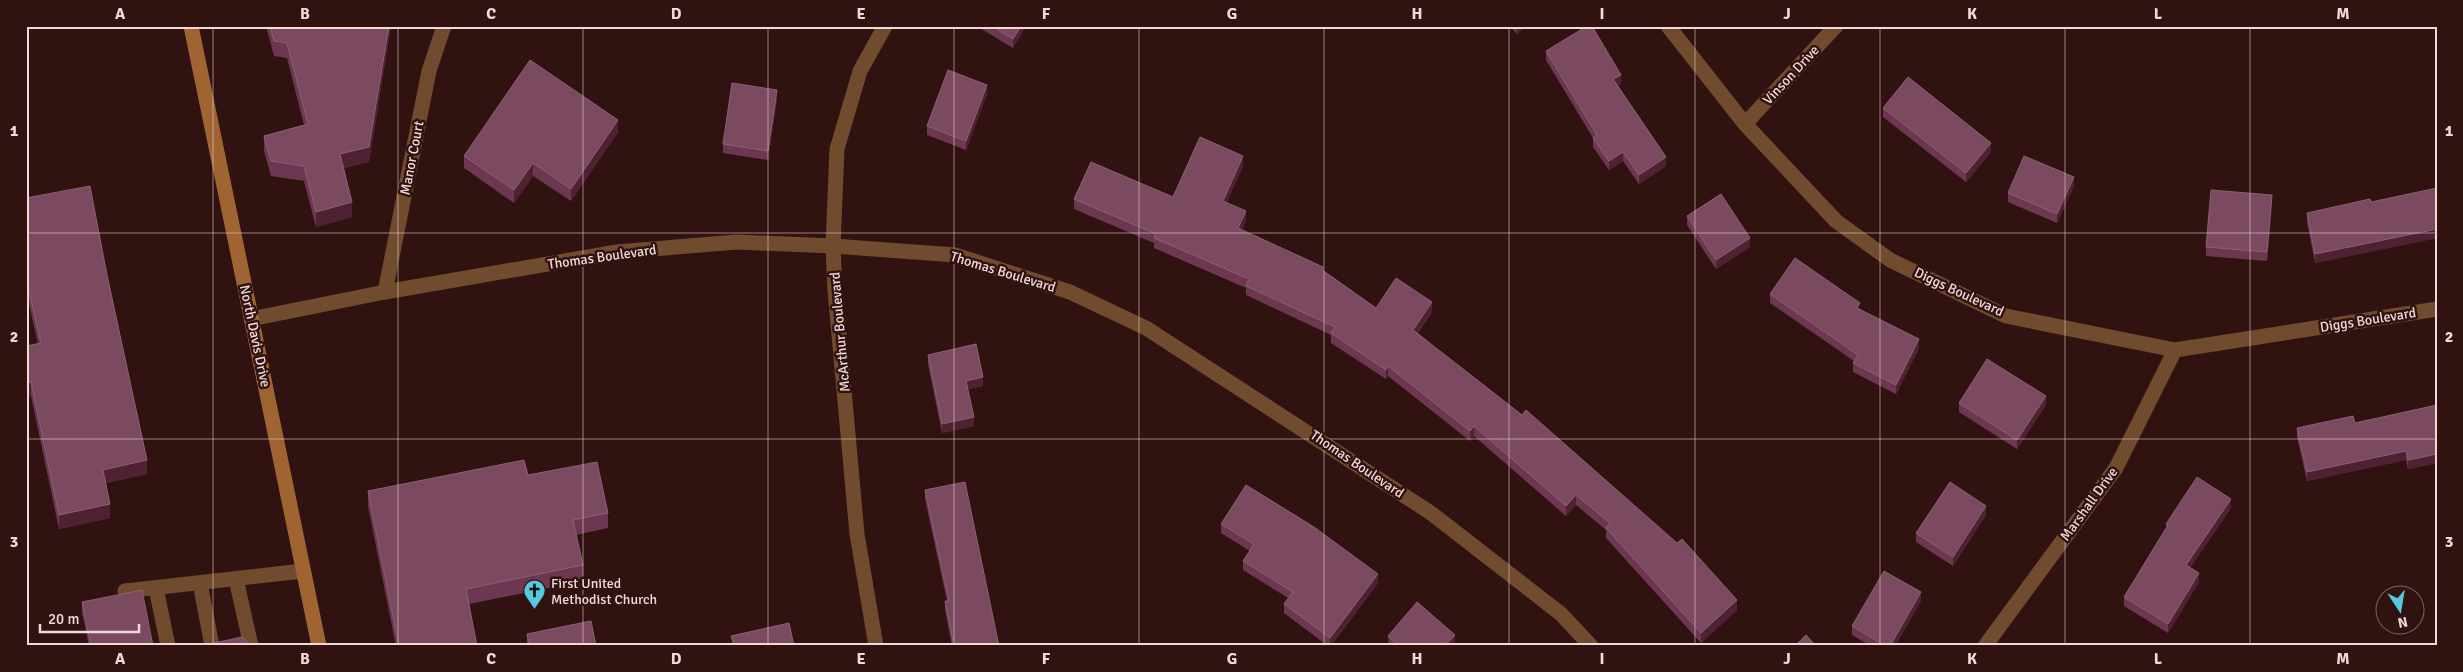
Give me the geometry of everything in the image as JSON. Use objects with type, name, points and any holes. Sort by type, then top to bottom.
[{"type":"main road","name":"North Davis Drive","points":[[191,26],[319,646]]},
{"type":"street","name":"Manor Court","points":[[386,292],[428,71],[444,26]]},
{"type":"street","name":"McArthur Boulevard","points":[[876,646],[858,534],[835,290],[833,246],[837,149],[860,71],[885,26]]},
{"type":"street","name":"Diggs Boulevard","points":[[1668,26],[1746,124],[1836,221],[1890,260],[2006,316],[2175,350],[2437,309]]},
{"type":"street","name":"Vinson Drive","points":[[1746,124],[1836,26]]},
{"type":"street","name":"Thomas Boulevard","points":[[251,319],[386,292],[617,252],[736,242],[833,246],[955,255],[1070,292],[1146,328],[1431,513],[1560,614],[1591,646]]},
{"type":"street","name":"Marshall Drive","points":[[1986,646],[2116,468],[2175,350]]},
{"type":"street","points":[[125,590],[303,571]]},
{"type":"street","points":[[236,579],[251,646]]},
{"type":"street","points":[[200,583],[212,646]]},
{"type":"street","points":[[156,588],[168,646]]},
{"type":"building","points":[[270,26],[389,26],[369,147],[340,154],[352,202],[316,212],[304,166],[271,161],[264,136],[308,124],[287,43],[274,41]]},
{"type":"building","points":[[992,26],[1021,26],[1013,39]]},
{"type":"building","points":[[1587,26],[1592,26],[1621,75],[1613,79],[1666,157],[1639,175],[1623,152],[1609,161],[1593,138],[1597,135],[1546,51]]},
{"type":"building","points":[[530,60],[618,120],[571,189],[533,163],[514,190],[464,156]]},
{"type":"building","points":[[948,70],[987,85],[966,141],[927,126]]},
{"type":"building","points":[[1908,77],[1991,143],[1966,173],[1883,108]]},
{"type":"building","points":[[732,83],[777,90],[768,151],[723,144]]},
{"type":"building","points":[[1200,137],[1243,156],[1223,201],[1246,211],[1238,228],[1323,267],[1322,270],[1376,308],[1396,278],[1432,302],[1413,330],[1522,415],[1526,410],[1677,543],[1682,539],[1737,600],[1701,633],[1606,528],[1610,523],[1576,495],[1566,506],[1474,426],[1470,431],[1388,366],[1386,370],[1331,333],[1335,327],[1246,286],[1249,279],[1154,238],[1156,234],[1074,199],[1091,162],[1173,197]]},
{"type":"building","points":[[2024,156],[2074,177],[2057,214],[2008,193]]},
{"type":"building","points":[[90,186],[147,460],[103,470],[110,504],[59,515],[31,382],[26,383],[26,346],[41,343],[29,291],[26,291],[26,198]]},
{"type":"building","points":[[2437,188],[2437,229],[2315,254],[2307,213],[2370,199],[2371,202]]},
{"type":"building","points":[[2211,190],[2272,195],[2267,252],[2206,247]]},
{"type":"building","points":[[1721,194],[1750,238],[1716,260],[1687,216]]},
{"type":"building","points":[[1795,258],[1860,303],[1857,308],[1919,339],[1896,385],[1853,363],[1858,355],[1770,294]]},
{"type":"building","points":[[976,344],[983,377],[966,381],[974,417],[942,424],[928,355]]},
{"type":"building","points":[[1987,359],[2046,396],[2017,440],[1959,403]]},
{"type":"building","points":[[2437,405],[2437,454],[2408,460],[2406,451],[2307,472],[2297,428],[2353,416],[2355,423]]},
{"type":"building","points":[[524,460],[528,475],[597,462],[608,513],[573,520],[583,565],[466,589],[477,646],[399,646],[368,491]]},
{"type":"building","points":[[2197,477],[2231,499],[2186,565],[2199,573],[2168,624],[2124,597],[2168,525],[2166,524]]},
{"type":"building","points":[[965,482],[999,646],[954,646],[945,601],[949,601],[925,490]]},
{"type":"building","points":[[1950,482],[1986,506],[1953,557],[1916,533]]},
{"type":"building","points":[[1246,485],[1314,527],[1378,574],[1330,638],[1284,604],[1293,592],[1243,561],[1254,544],[1221,524]]},
{"type":"building","points":[[1884,571],[1921,592],[1890,646],[1886,646],[1852,626]]},
{"type":"building","points":[[142,590],[153,646],[91,646],[82,602]]},
{"type":"building","points":[[1417,602],[1455,635],[1445,646],[1399,646],[1388,636]]},
{"type":"building","points":[[591,621],[596,646],[529,646],[527,634]]},
{"type":"building","points":[[789,623],[794,646],[734,646],[731,636]]},
{"type":"building","points":[[1806,635],[1816,646],[1795,646]]},
{"type":"building","points":[[242,637],[250,646],[200,646]]},
{"type":"place","name":"First United Methodist Church","points":[[535,610]]}]
